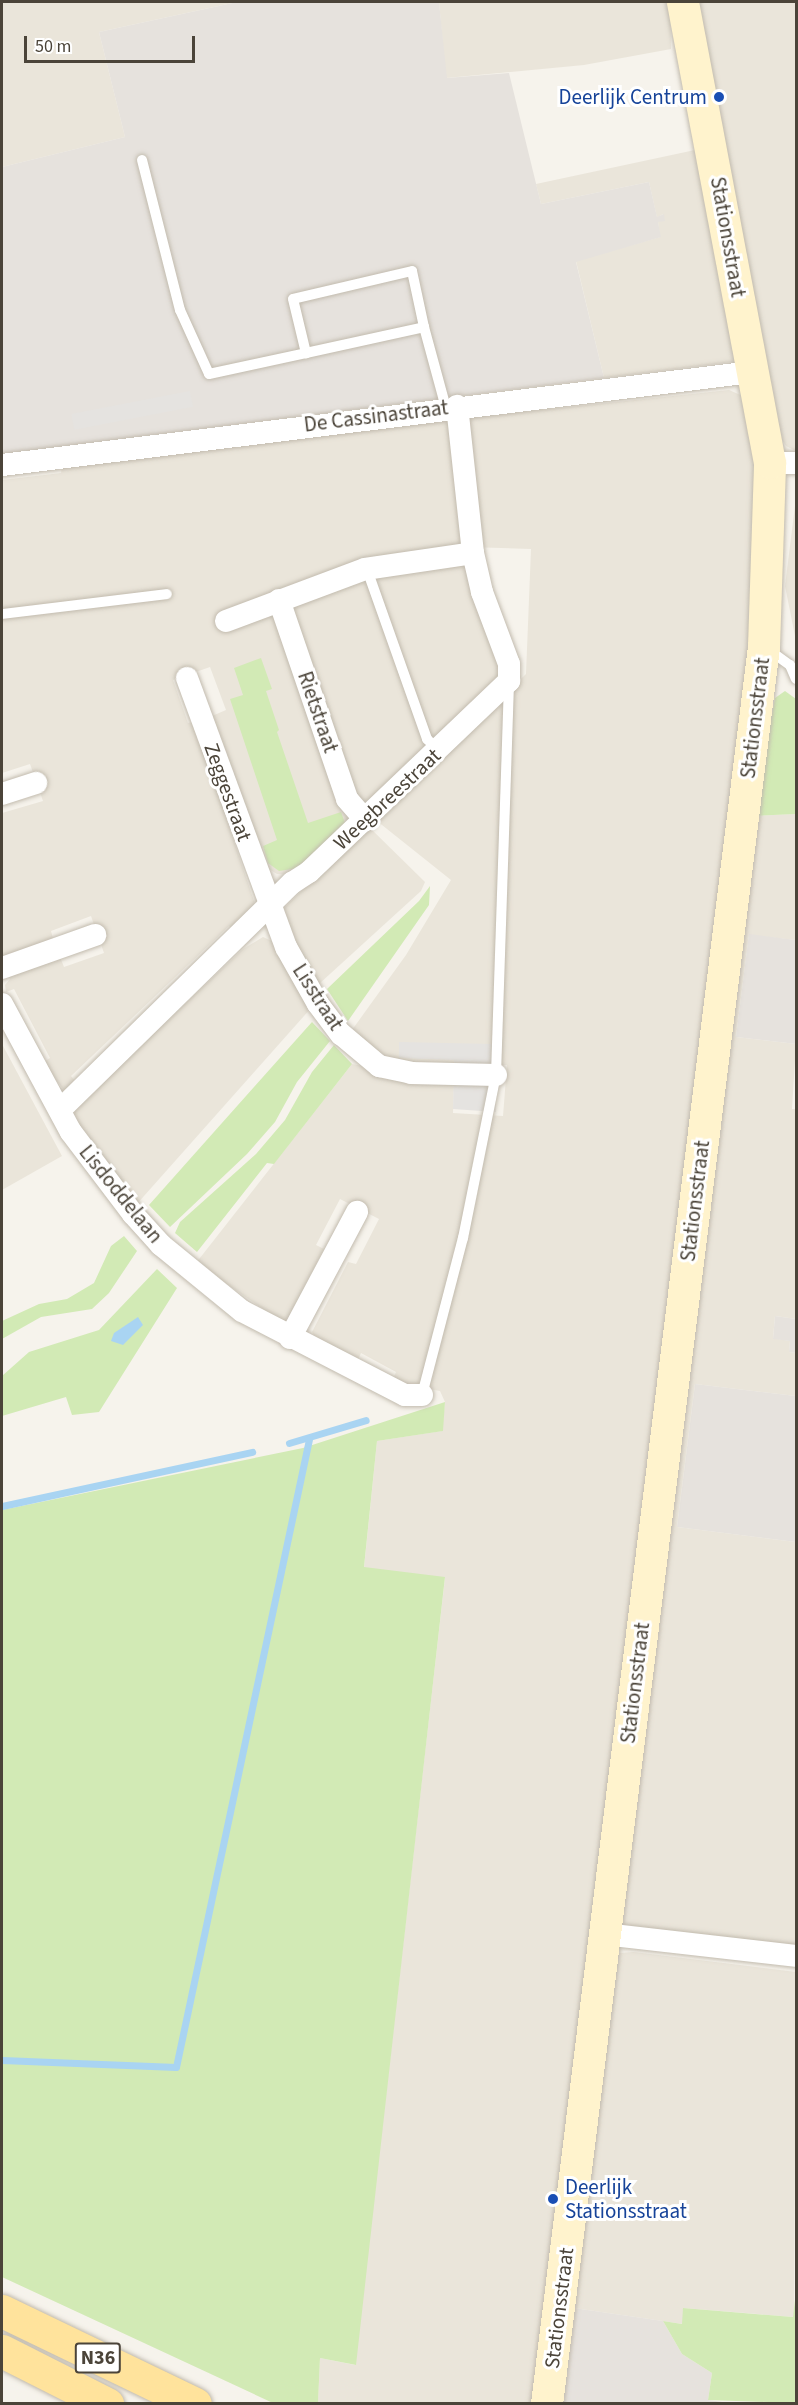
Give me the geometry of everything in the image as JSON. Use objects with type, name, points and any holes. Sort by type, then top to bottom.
[{"type":"main road","name":"N36","points":[[2,2311],[195,2403]]},
{"type":"main road","name":"N36","points":[[2,2351],[107,2403]]},
{"type":"street","name":"Stationsstraat","points":[[547,2403],[764,647],[783,463],[752,372],[683,2]]},
{"type":"street","name":"De Cassinastraat","points":[[2,465],[232,434],[752,372]]},
{"type":"street","points":[[451,407],[473,553],[482,592],[508,664],[509,681]]},
{"type":"street","points":[[226,621],[365,569],[473,553]]},
{"type":"street","name":"Rietstraat","points":[[279,600],[347,799],[365,820]]},
{"type":"street","name":"Zeggestraat","points":[[187,678],[269,907]]},
{"type":"street","name":"Weegbreestraat","points":[[60,1110],[269,907],[365,820],[509,681]]},
{"type":"street","points":[[2,794],[36,783]]},
{"type":"street","name":"Lisstraat","points":[[269,907],[286,947],[318,1004],[341,1034],[379,1066],[411,1073],[496,1075]]},
{"type":"street","points":[[2,968],[95,935]]},
{"type":"street","name":"Lisdoddelaan","points":[[2,1004],[60,1110],[93,1164],[161,1245],[242,1311],[290,1338],[405,1395],[422,1395]]},
{"type":"street","points":[[290,1338],[357,1212]]},
{"type":"street","points":[[604,1934],[796,1956]]},
{"type":"lane","points":[[142,160],[180,310],[209,374],[424,327]]},
{"type":"lane","points":[[306,353],[293,299],[412,271],[424,327],[451,407]]},
{"type":"lane","points":[[370,578],[427,740],[438,750]]},
{"type":"lane","points":[[2,614],[167,594]]},
{"type":"lane","points":[[764,647],[790,665],[796,679]]},
{"type":"lane","points":[[422,1395],[463,1238],[496,1075],[509,681]]},
{"type":"shaded area","points":[[2,2],[237,2],[99,32],[125,137],[2,167]]},
{"type":"shaded area","points":[[237,2],[439,2],[447,78],[509,73],[541,204],[649,182],[657,217],[664,214],[665,221],[658,222],[661,237],[576,262],[604,378],[2,454],[2,167],[125,137],[99,32]]},
{"type":"shaded area","points":[[439,2],[670,2],[671,49],[584,65],[446,78]]},
{"type":"shaded area","points":[[693,2],[796,2],[796,451],[786,446],[781,438]]},
{"type":"shaded area","points":[[695,150],[739,361],[604,378],[576,261],[660,237],[658,222],[663,214],[657,218],[649,182],[541,204],[536,184]]},
{"type":"shaded area","points":[[729,390],[745,397],[754,437],[757,618],[532,2403],[318,2403],[320,2358],[355,2365],[445,1578],[364,1568],[377,1441],[442,1431],[445,1402],[440,1391],[392,1382],[396,1372],[361,1353],[357,1362],[317,1341],[312,1332],[348,1262],[356,1264],[379,1219],[340,1199],[316,1245],[324,1249],[285,1324],[196,1263],[352,1064],[454,1083],[453,1113],[503,1116],[507,1065],[390,1061],[352,1030],[406,955],[451,880],[377,821],[526,674],[531,549],[467,547],[503,677],[291,875],[277,874],[267,868],[212,716],[226,710],[210,667],[173,680],[188,723],[194,722],[255,904],[235,931],[229,926],[71,1076],[76,1082],[64,1090],[42,1063],[50,1058],[14,989],[6,992],[5,985],[10,979],[8,975],[60,957],[64,967],[104,953],[91,916],[51,931],[54,942],[2,960],[2,813],[43,801],[30,764],[2,773],[2,480],[61,473],[63,461]]},
{"type":"shaded area","points":[[190,391],[193,407],[74,430],[71,414]]},
{"type":"shaded area","points":[[796,498],[796,641],[785,586]]},
{"type":"shaded area","points":[[796,814],[796,940],[749,935],[736,1037],[796,1044],[792,1109],[796,1109],[796,1319],[775,1316],[773,1338],[790,1341],[789,1352],[796,1353],[796,1396],[695,1384],[677,1527],[796,1542],[796,1948],[617,1928],[753,816]]},
{"type":"shaded area","points":[[368,826],[425,882],[421,891],[319,984],[284,923],[284,908]]},
{"type":"shaded area","points":[[749,934],[796,940],[796,1044],[736,1037]]},
{"type":"shaded area","points":[[263,937],[276,943],[312,1007],[136,1205],[80,1129],[74,1114],[77,1106],[243,949]]},
{"type":"shaded area","points":[[399,1042],[493,1044],[496,1112],[453,1109],[454,1060],[399,1058]]},
{"type":"shaded area","points":[[2,1044],[62,1156],[2,1190]]},
{"type":"shaded area","points":[[775,1316],[796,1319],[796,1353],[789,1352],[790,1341],[773,1339]]},
{"type":"shaded area","points":[[695,1384],[796,1396],[796,1542],[677,1527]]},
{"type":"shaded area","points":[[634,1952],[796,1972],[794,2317],[683,2308],[683,2324],[574,2308],[612,1973],[619,1953]]},
{"type":"shaded area","points":[[574,2308],[663,2321],[682,2354],[712,2373],[708,2400],[730,2403],[563,2404]]},
{"type":"green space","points":[[261,658],[272,689],[266,691],[279,730],[277,732],[308,823],[341,812],[345,823],[299,868],[279,871],[268,863],[263,846],[277,840],[230,699],[243,695],[234,668]]},
{"type":"green space","points":[[785,691],[796,699],[796,814],[753,816],[775,698]]},
{"type":"green space","points":[[430,886],[429,905],[348,1021],[327,989],[419,901]]},
{"type":"green space","points":[[312,1022],[330,1041],[297,1082],[275,1122],[247,1154],[170,1227],[149,1205]]},
{"type":"green space","points":[[334,1045],[352,1064],[274,1164],[267,1163],[197,1252],[175,1233],[180,1222],[256,1154],[285,1120],[312,1072]]},
{"type":"green space","points":[[124,1236],[137,1251],[109,1293],[92,1309],[41,1317],[2,1339],[2,1321],[39,1304],[67,1299],[94,1283],[111,1246]]},
{"type":"green space","points":[[157,1269],[177,1288],[99,1412],[72,1415],[66,1397],[2,1416],[2,1376],[29,1352],[99,1330]]},
{"type":"green space","points":[[445,1402],[443,1431],[377,1441],[364,1567],[445,1577],[356,2365],[320,2358],[318,2403],[273,2403],[2,2277],[2,1510],[303,1448]]},
{"type":"green space","points":[[796,2291],[796,2403],[708,2400],[712,2373],[682,2354],[663,2321],[682,2324],[683,2308],[793,2317]]},
{"type":"water","points":[[138,1317],[143,1325],[123,1345],[111,1341],[114,1333]]},
{"type":"waterway","points":[[289,1443],[366,1420]]},
{"type":"waterway","points":[[2,2060],[176,2067],[309,1439]]},
{"type":"waterway","points":[[2,1506],[252,1452]]},
{"type":"place","name":"Deerlijk Centrum","points":[[719,97]]},
{"type":"place","name":"Deerlijk Stationsstraat","points":[[553,2199]]}]
